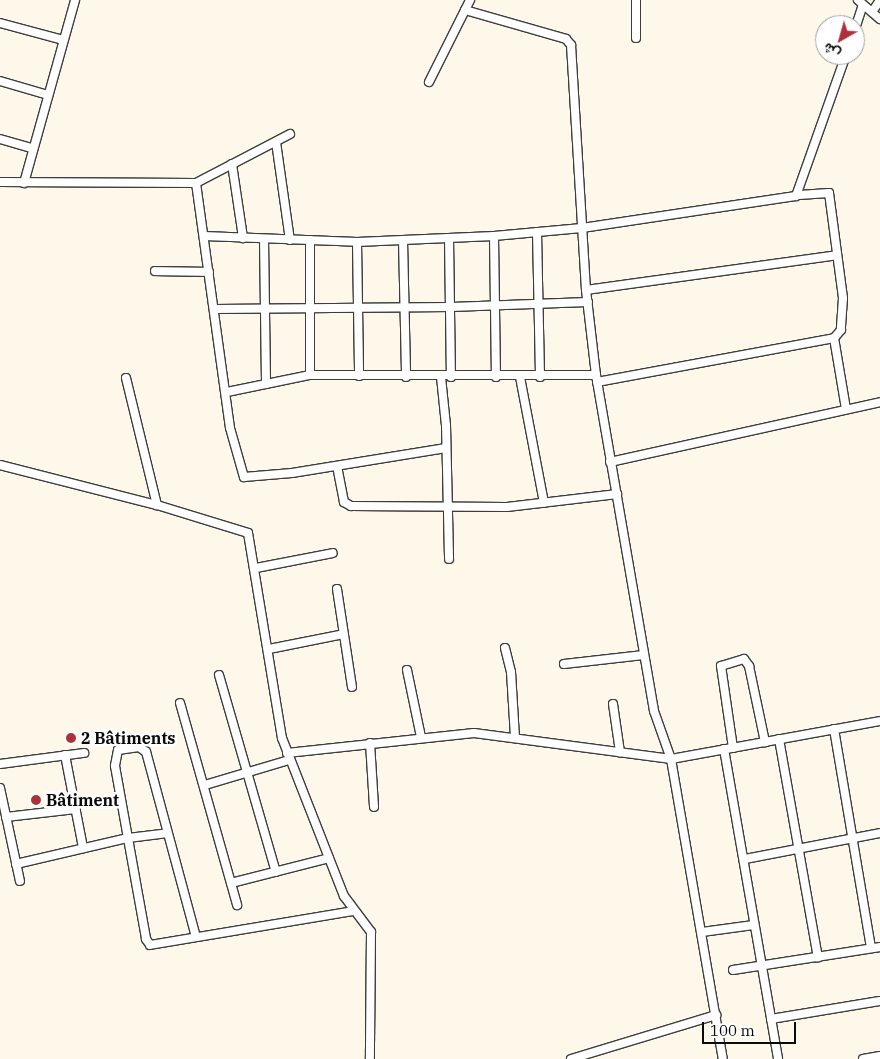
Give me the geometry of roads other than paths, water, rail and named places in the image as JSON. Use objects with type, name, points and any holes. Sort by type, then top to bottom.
[{"type":"street","points":[[24,183],[32,148],[75,0]]},
{"type":"street","points":[[429,82],[470,0]]},
{"type":"street","points":[[636,0],[636,38]]},
{"type":"street","points":[[872,12],[880,0]]},
{"type":"street","points":[[861,2],[880,19]]},
{"type":"street","points":[[858,15],[861,2]]},
{"type":"street","points":[[465,10],[570,42],[586,290],[596,379],[643,655],[656,723],[670,759],[702,932],[722,1059]]},
{"type":"street","points":[[0,23],[64,40]]},
{"type":"street","points":[[799,194],[843,65]]},
{"type":"street","points":[[0,81],[48,95]]},
{"type":"street","points":[[0,182],[196,183],[290,134]]},
{"type":"street","points":[[0,139],[32,148]]},
{"type":"street","points":[[276,142],[290,240]]},
{"type":"street","points":[[232,164],[243,238]]},
{"type":"street","points":[[196,183],[227,392],[230,428],[244,477],[337,466],[446,448]]},
{"type":"street","points":[[204,236],[357,242],[494,236],[582,228],[828,191],[843,298],[843,324],[834,338],[846,409]]},
{"type":"street","points":[[537,232],[540,304],[540,377]]},
{"type":"street","points":[[494,236],[496,377]]},
{"type":"street","points":[[264,238],[266,384]]},
{"type":"street","points":[[449,238],[451,377]]},
{"type":"street","points":[[310,240],[312,308],[310,375]]},
{"type":"street","points":[[403,240],[406,376]]},
{"type":"street","points":[[357,242],[359,376]]},
{"type":"street","points":[[586,290],[837,255]]},
{"type":"street","points":[[155,271],[209,272]]},
{"type":"street","points":[[215,309],[405,308],[588,302]]},
{"type":"street","points":[[227,392],[310,375],[596,379],[834,338]]},
{"type":"street","points":[[441,377],[446,448],[449,559]]},
{"type":"street","points":[[520,377],[544,502]]},
{"type":"street","points":[[126,378],[157,505]]},
{"type":"street","points":[[610,462],[880,402]]},
{"type":"street","points":[[0,465],[157,505],[244,530],[250,537],[288,757],[329,858],[353,911],[371,932],[370,1059]]},
{"type":"street","points":[[337,466],[346,504],[507,507],[617,494]]},
{"type":"street","points":[[256,568],[333,553]]},
{"type":"street","points":[[337,588],[352,686]]},
{"type":"street","points":[[269,649],[344,634]]},
{"type":"street","points":[[505,648],[511,672],[514,737]]},
{"type":"street","points":[[564,664],[643,655]]},
{"type":"street","points":[[765,742],[750,666],[744,659],[721,666],[728,749],[754,925],[778,1059]]},
{"type":"street","points":[[407,670],[421,737]]},
{"type":"street","points":[[220,675],[276,872]]},
{"type":"street","points":[[180,702],[205,785],[237,905]]},
{"type":"street","points":[[613,704],[620,752]]},
{"type":"street","points":[[205,785],[247,773],[288,757],[370,743],[421,737],[474,733],[670,759],[880,721]]},
{"type":"street","points":[[834,728],[871,948]]},
{"type":"street","points":[[778,739],[818,958]]},
{"type":"street","points":[[370,743],[374,807]]},
{"type":"street","points":[[196,937],[166,833],[147,755],[139,747],[118,750],[115,756],[128,838],[148,942],[155,946],[196,937],[353,911]]},
{"type":"street","points":[[0,764],[84,753]]},
{"type":"street","points":[[66,755],[83,848]]},
{"type":"street","points":[[0,788],[20,881]]},
{"type":"street","points":[[6,817],[76,810]]},
{"type":"street","points":[[16,864],[128,838],[166,833]]},
{"type":"street","points":[[744,859],[880,833]]},
{"type":"street","points":[[231,883],[329,858]]},
{"type":"street","points":[[702,932],[754,925]]},
{"type":"street","points":[[733,970],[880,947]]},
{"type":"street","points":[[771,1019],[880,1001]]},
{"type":"street","points":[[571,1059],[716,1015]]},
{"type":"street","points":[[862,1059],[878,1057]]},
{"type":"place","name":"2 Bâtiments","points":[[71,738]]},
{"type":"place","name":"Bâtiment","points":[[36,800]]}]
